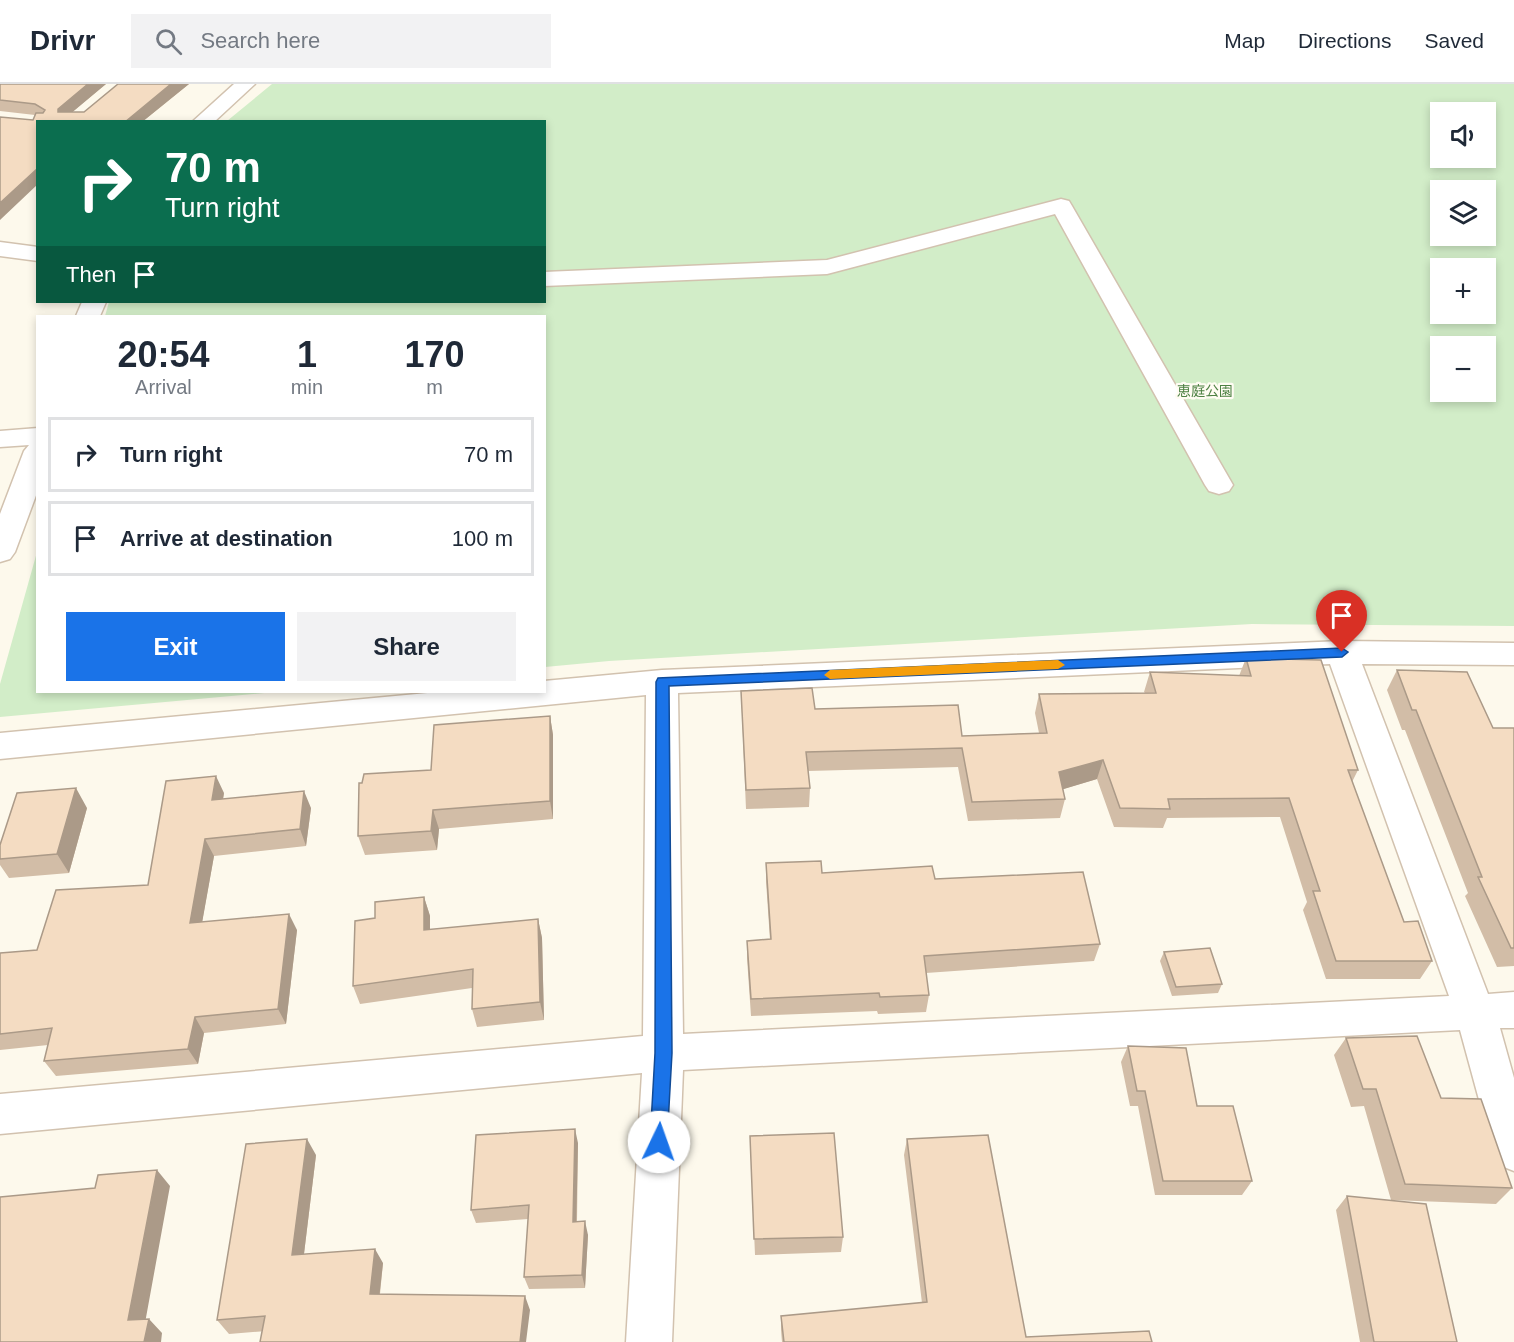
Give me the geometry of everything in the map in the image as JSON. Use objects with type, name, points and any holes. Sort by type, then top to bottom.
[{"type":"street","points":[[204,120],[245,84]]},
{"type":"street","points":[[546,279],[827,267],[1061,206],[1219,485]]},
{"type":"street","points":[[0,249],[36,254]]},
{"type":"street","points":[[0,439],[36,436]]},
{"type":"street","points":[[0,552],[36,456]]},
{"type":"street","points":[[0,746],[662,682],[1342,652],[1514,654]]},
{"type":"street","points":[[1342,652],[1475,1012],[1514,1151]]},
{"type":"street","points":[[649,1342],[663,1053],[662,682]]},
{"type":"street","points":[[0,1113],[663,1053],[1514,1010]]},
{"type":"green space","name":"恵庭公園","points":[[272,84],[1514,84],[1514,626],[1252,624],[609,661],[546,667],[546,315],[105,315],[109,303],[546,303],[546,120],[228,120]]},
{"type":"green space","points":[[36,556],[36,693],[264,693],[0,717],[0,684]]},
{"type":"building","points":[[0,84],[88,84],[58,109],[58,112],[84,112],[118,84],[171,84],[127,120],[36,120],[36,170],[0,203],[0,117],[33,120],[36,113],[43,113],[45,110],[35,104],[0,100]]},
{"type":"building","points":[[1246,658],[1321,660],[1358,770],[1348,770],[1404,922],[1418,921],[1432,961],[1336,961],[1313,891],[1320,891],[1289,798],[1168,799],[1170,809],[1120,808],[1103,760],[1059,772],[1065,799],[972,802],[962,748],[806,752],[810,788],[746,790],[741,691],[812,688],[815,709],[958,705],[962,736],[1047,733],[1039,694],[1156,693],[1150,672],[1251,676]]},
{"type":"building","points":[[1397,670],[1467,672],[1493,728],[1514,728],[1514,948],[1511,948],[1478,877],[1482,877],[1416,710],[1412,710]]},
{"type":"building","points":[[550,716],[550,801],[433,810],[431,831],[358,836],[359,783],[362,783],[364,774],[431,770],[434,725]]},
{"type":"building","points":[[216,776],[212,800],[304,791],[300,829],[205,839],[190,923],[289,914],[278,1009],[195,1017],[188,1049],[44,1061],[52,1028],[0,1034],[0,953],[37,950],[56,890],[148,885],[166,781]]},
{"type":"building","points":[[76,788],[57,854],[0,859],[0,845],[17,793]]},
{"type":"building","points":[[821,861],[822,873],[932,866],[935,879],[1083,872],[1100,944],[924,956],[929,995],[880,997],[879,993],[751,999],[747,941],[771,939],[766,863]]},
{"type":"building","points":[[424,897],[424,930],[538,919],[540,1002],[472,1009],[473,969],[353,986],[355,921],[375,918],[375,902]]},
{"type":"building","points":[[1210,948],[1222,984],[1176,987],[1164,952]]},
{"type":"building","points":[[1417,1036],[1441,1098],[1481,1099],[1512,1188],[1405,1184],[1376,1089],[1363,1089],[1346,1038]]},
{"type":"building","points":[[1128,1046],[1186,1048],[1197,1106],[1233,1106],[1252,1181],[1163,1181],[1145,1091],[1137,1091]]},
{"type":"building","points":[[575,1129],[573,1222],[585,1221],[582,1275],[524,1277],[529,1205],[471,1210],[476,1135]]},
{"type":"building","points":[[834,1133],[843,1237],[754,1239],[750,1136]]},
{"type":"building","points":[[988,1135],[1026,1337],[1149,1331],[1152,1342],[784,1342],[781,1316],[927,1302],[907,1139]]},
{"type":"building","points":[[307,1139],[292,1255],[375,1249],[370,1294],[525,1296],[520,1342],[260,1342],[265,1316],[217,1320],[246,1144]]},
{"type":"building","points":[[157,1170],[128,1320],[149,1319],[144,1342],[0,1342],[0,1197],[95,1188],[98,1175]]},
{"type":"building","points":[[1347,1196],[1426,1204],[1457,1342],[1374,1342]]},
{"type":"slow traffic","points":[[830,675],[1058,665]]},
{"type":"route","points":[[659,1142],[663,1053],[662,682],[1342,652]]}]
